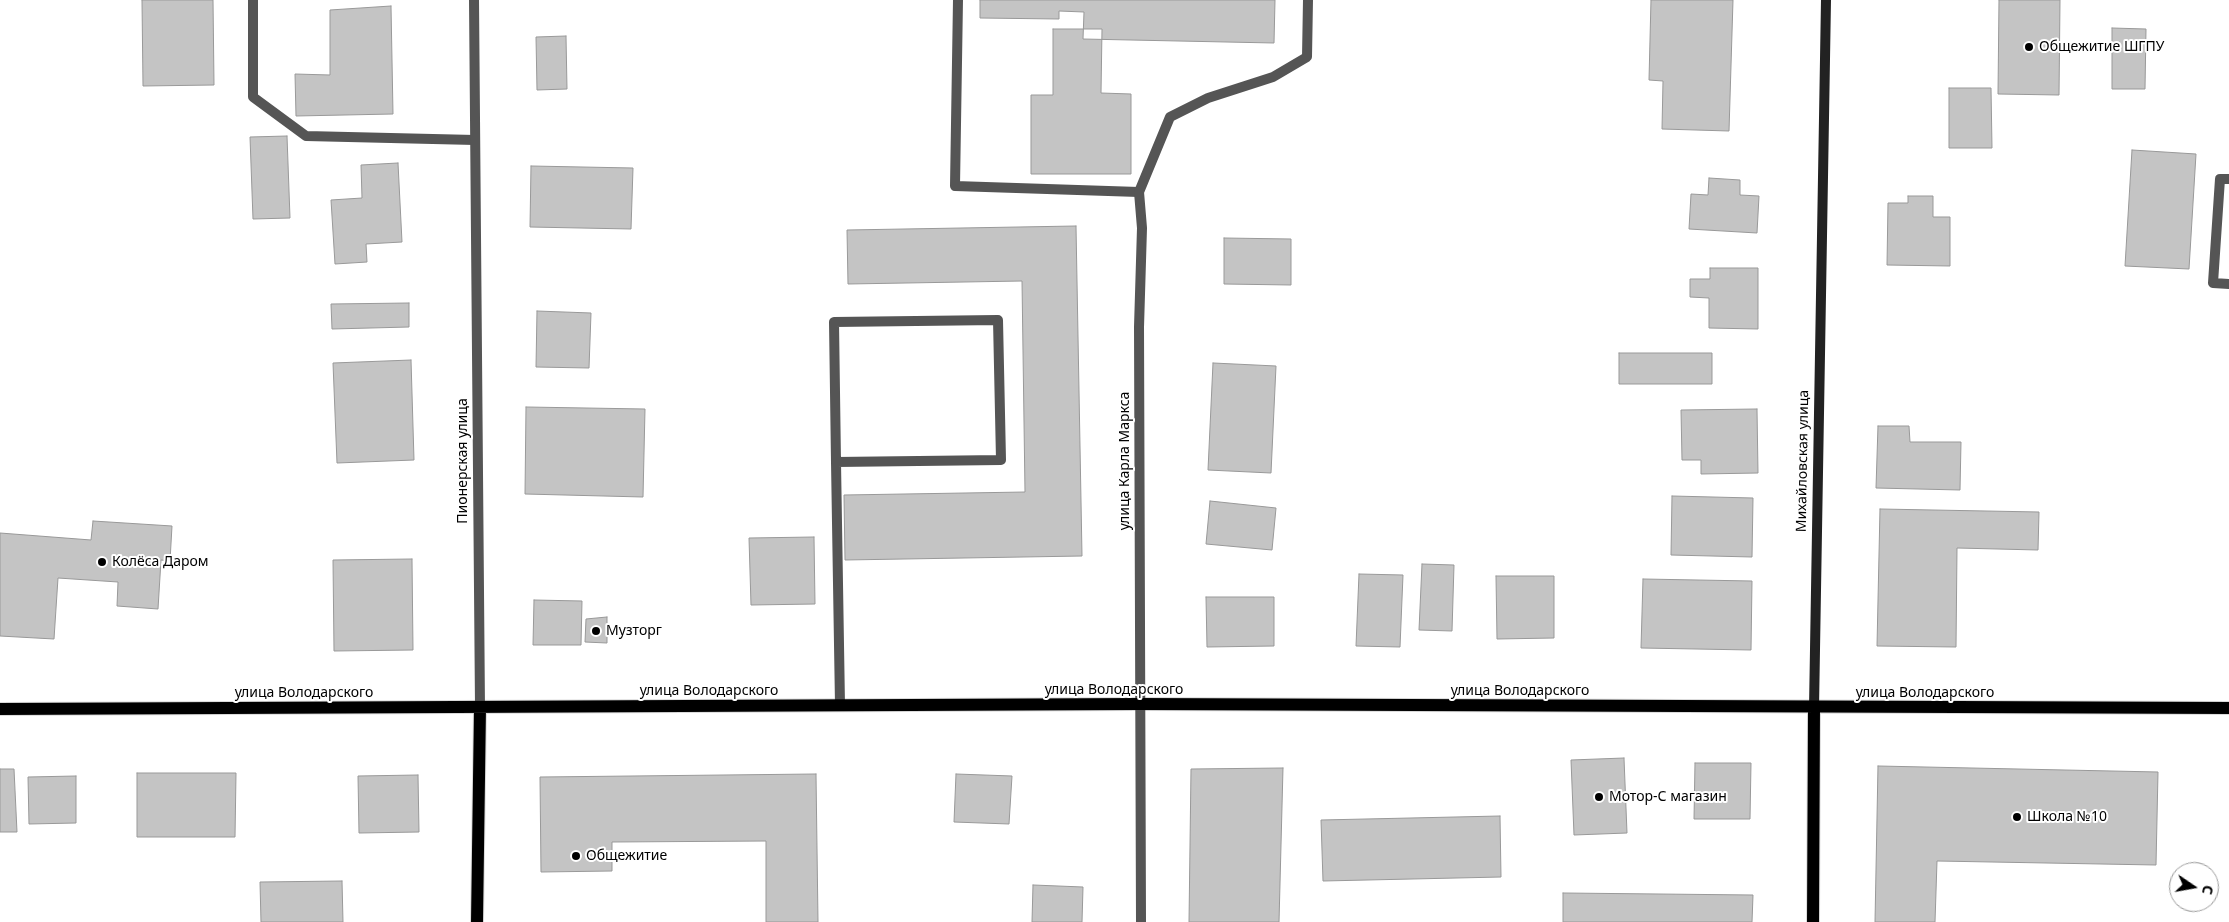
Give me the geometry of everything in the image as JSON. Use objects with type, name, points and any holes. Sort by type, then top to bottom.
[{"type":"main road","name":"Михайловская улица","points":[[1813,922],[1814,708],[1826,0]]},
{"type":"main road","name":"улица Володарского","points":[[0,709],[1139,704],[1814,708],[2229,708]]},
{"type":"main road","name":"Пионерская улица","points":[[478,922],[480,707]]},
{"type":"street","points":[[253,0],[253,97],[306,136],[475,140]]},
{"type":"street","name":"Пионерская улица","points":[[474,0],[480,707]]},
{"type":"street","points":[[958,0],[955,186],[1139,192]]},
{"type":"street","name":"улица Карла Маркса","points":[[1141,922],[1139,328],[1142,228],[1139,192],[1170,117],[1208,98],[1273,77],[1308,57],[1308,0]]},
{"type":"street","points":[[2229,179],[2220,179],[2213,283],[2229,284]]},
{"type":"street","points":[[836,462],[1001,460],[998,320],[834,322],[836,462],[840,705]]},
{"type":"building","points":[[142,0],[213,0],[214,85],[143,86]]},
{"type":"building","points":[[980,0],[1275,0],[1274,43],[1083,39],[1084,12],[1059,11],[1059,19],[980,18]]},
{"type":"building","points":[[1651,0],[1733,0],[1729,131],[1662,129],[1663,81],[1649,80]]},
{"type":"building","name":"Общежитие ШГПУ","points":[[1999,0],[2060,0],[2059,95],[1998,94]]},
{"type":"building","points":[[391,6],[393,114],[296,116],[295,74],[330,75],[330,10]]},
{"type":"building","points":[[2112,28],[2146,29],[2145,89],[2112,89]]},
{"type":"building","points":[[1053,29],[1102,29],[1101,93],[1131,94],[1131,174],[1031,174],[1031,95],[1053,95]]},
{"type":"building","points":[[566,36],[567,89],[537,90],[536,37]]},
{"type":"building","points":[[1949,88],[1991,88],[1992,148],[1949,148]]},
{"type":"building","points":[[287,136],[290,218],[253,219],[250,137]]},
{"type":"building","points":[[2132,150],[2196,154],[2189,269],[2125,266]]},
{"type":"building","points":[[398,163],[402,242],[366,244],[367,262],[335,264],[331,200],[362,198],[361,165]]},
{"type":"building","points":[[531,166],[633,168],[631,229],[530,227]]},
{"type":"building","points":[[1709,178],[1740,180],[1740,195],[1759,196],[1757,233],[1689,229],[1691,194],[1708,195]]},
{"type":"building","points":[[1908,196],[1933,196],[1933,217],[1950,217],[1950,266],[1887,265],[1888,203],[1908,203]]},
{"type":"building","points":[[1076,226],[1082,556],[845,560],[844,495],[1025,492],[1022,281],[848,284],[847,230]]},
{"type":"building","points":[[1224,238],[1291,239],[1291,285],[1224,284]]},
{"type":"building","points":[[1710,268],[1758,268],[1758,329],[1709,328],[1709,298],[1690,297],[1690,279],[1710,279]]},
{"type":"building","points":[[409,303],[409,327],[332,329],[331,304]]},
{"type":"building","points":[[537,311],[591,313],[589,368],[536,367]]},
{"type":"building","points":[[1619,353],[1712,353],[1712,384],[1619,384]]},
{"type":"building","points":[[411,360],[414,460],[337,463],[333,363]]},
{"type":"building","points":[[1213,363],[1276,366],[1271,473],[1208,470]]},
{"type":"building","points":[[526,407],[645,409],[643,497],[525,494]]},
{"type":"building","points":[[1757,409],[1758,473],[1701,474],[1701,460],[1682,460],[1681,410]]},
{"type":"building","points":[[1878,426],[1909,426],[1910,442],[1961,442],[1960,490],[1876,488]]},
{"type":"building","points":[[1672,496],[1753,498],[1752,557],[1671,555]]},
{"type":"building","points":[[1210,501],[1276,508],[1272,550],[1206,544]]},
{"type":"building","points":[[1880,509],[2039,512],[2038,550],[1957,548],[1956,647],[1877,646]]},
{"type":"building","points":[[93,521],[172,526],[170,561],[161,560],[158,609],[117,606],[118,582],[58,578],[54,639],[0,636],[0,533],[91,540]]},
{"type":"building","points":[[814,537],[815,604],[751,605],[749,538]]},
{"type":"building","points":[[412,559],[413,650],[334,651],[333,560]]},
{"type":"building","points":[[1422,564],[1454,565],[1452,631],[1419,630]]},
{"type":"building","points":[[1359,574],[1403,575],[1400,647],[1356,646]]},
{"type":"building","points":[[1496,576],[1554,576],[1554,638],[1497,639]]},
{"type":"building","points":[[1643,579],[1752,581],[1751,650],[1641,648]]},
{"type":"building","points":[[1206,597],[1274,597],[1274,646],[1207,647]]},
{"type":"building","points":[[534,600],[582,601],[581,645],[533,645]]},
{"type":"building","name":"Музторг","points":[[607,617],[607,643],[585,642],[586,619]]},
{"type":"building","name":"Мотор-С магазин","points":[[1624,758],[1627,833],[1574,835],[1571,760]]},
{"type":"building","points":[[1695,763],[1751,763],[1750,819],[1694,819]]},
{"type":"building","name":"Школа №10","points":[[1878,766],[2158,772],[2156,865],[1937,861],[1935,922],[1875,922]]},
{"type":"building","points":[[1283,768],[1279,922],[1189,922],[1191,769]]},
{"type":"building","points":[[0,769],[14,769],[17,832],[0,832]]},
{"type":"building","points":[[137,773],[236,773],[235,837],[137,837]]},
{"type":"building","name":"Общежитие","points":[[816,774],[818,922],[766,922],[766,841],[612,842],[612,871],[541,872],[540,777]]},
{"type":"building","points":[[956,774],[1012,776],[1009,824],[954,822]]},
{"type":"building","points":[[418,775],[419,832],[359,833],[358,776]]},
{"type":"building","points":[[76,776],[76,823],[29,824],[28,777]]},
{"type":"building","points":[[1500,816],[1501,877],[1323,881],[1321,820]]},
{"type":"building","points":[[342,881],[343,922],[261,922],[260,882]]},
{"type":"building","points":[[1033,885],[1083,887],[1082,922],[1032,922]]},
{"type":"building","points":[[1563,893],[1753,895],[1752,922],[1563,922]]},
{"type":"place","name":"Общежитие ШГПУ","points":[[2029,47]]},
{"type":"place","name":"Колёса Даром","points":[[102,562]]},
{"type":"place","name":"Музторг","points":[[596,631]]},
{"type":"place","name":"Мотор-С магазин","points":[[1599,797]]},
{"type":"place","name":"Школа №10","points":[[2017,817]]},
{"type":"place","name":"Общежитие","points":[[576,856]]}]
